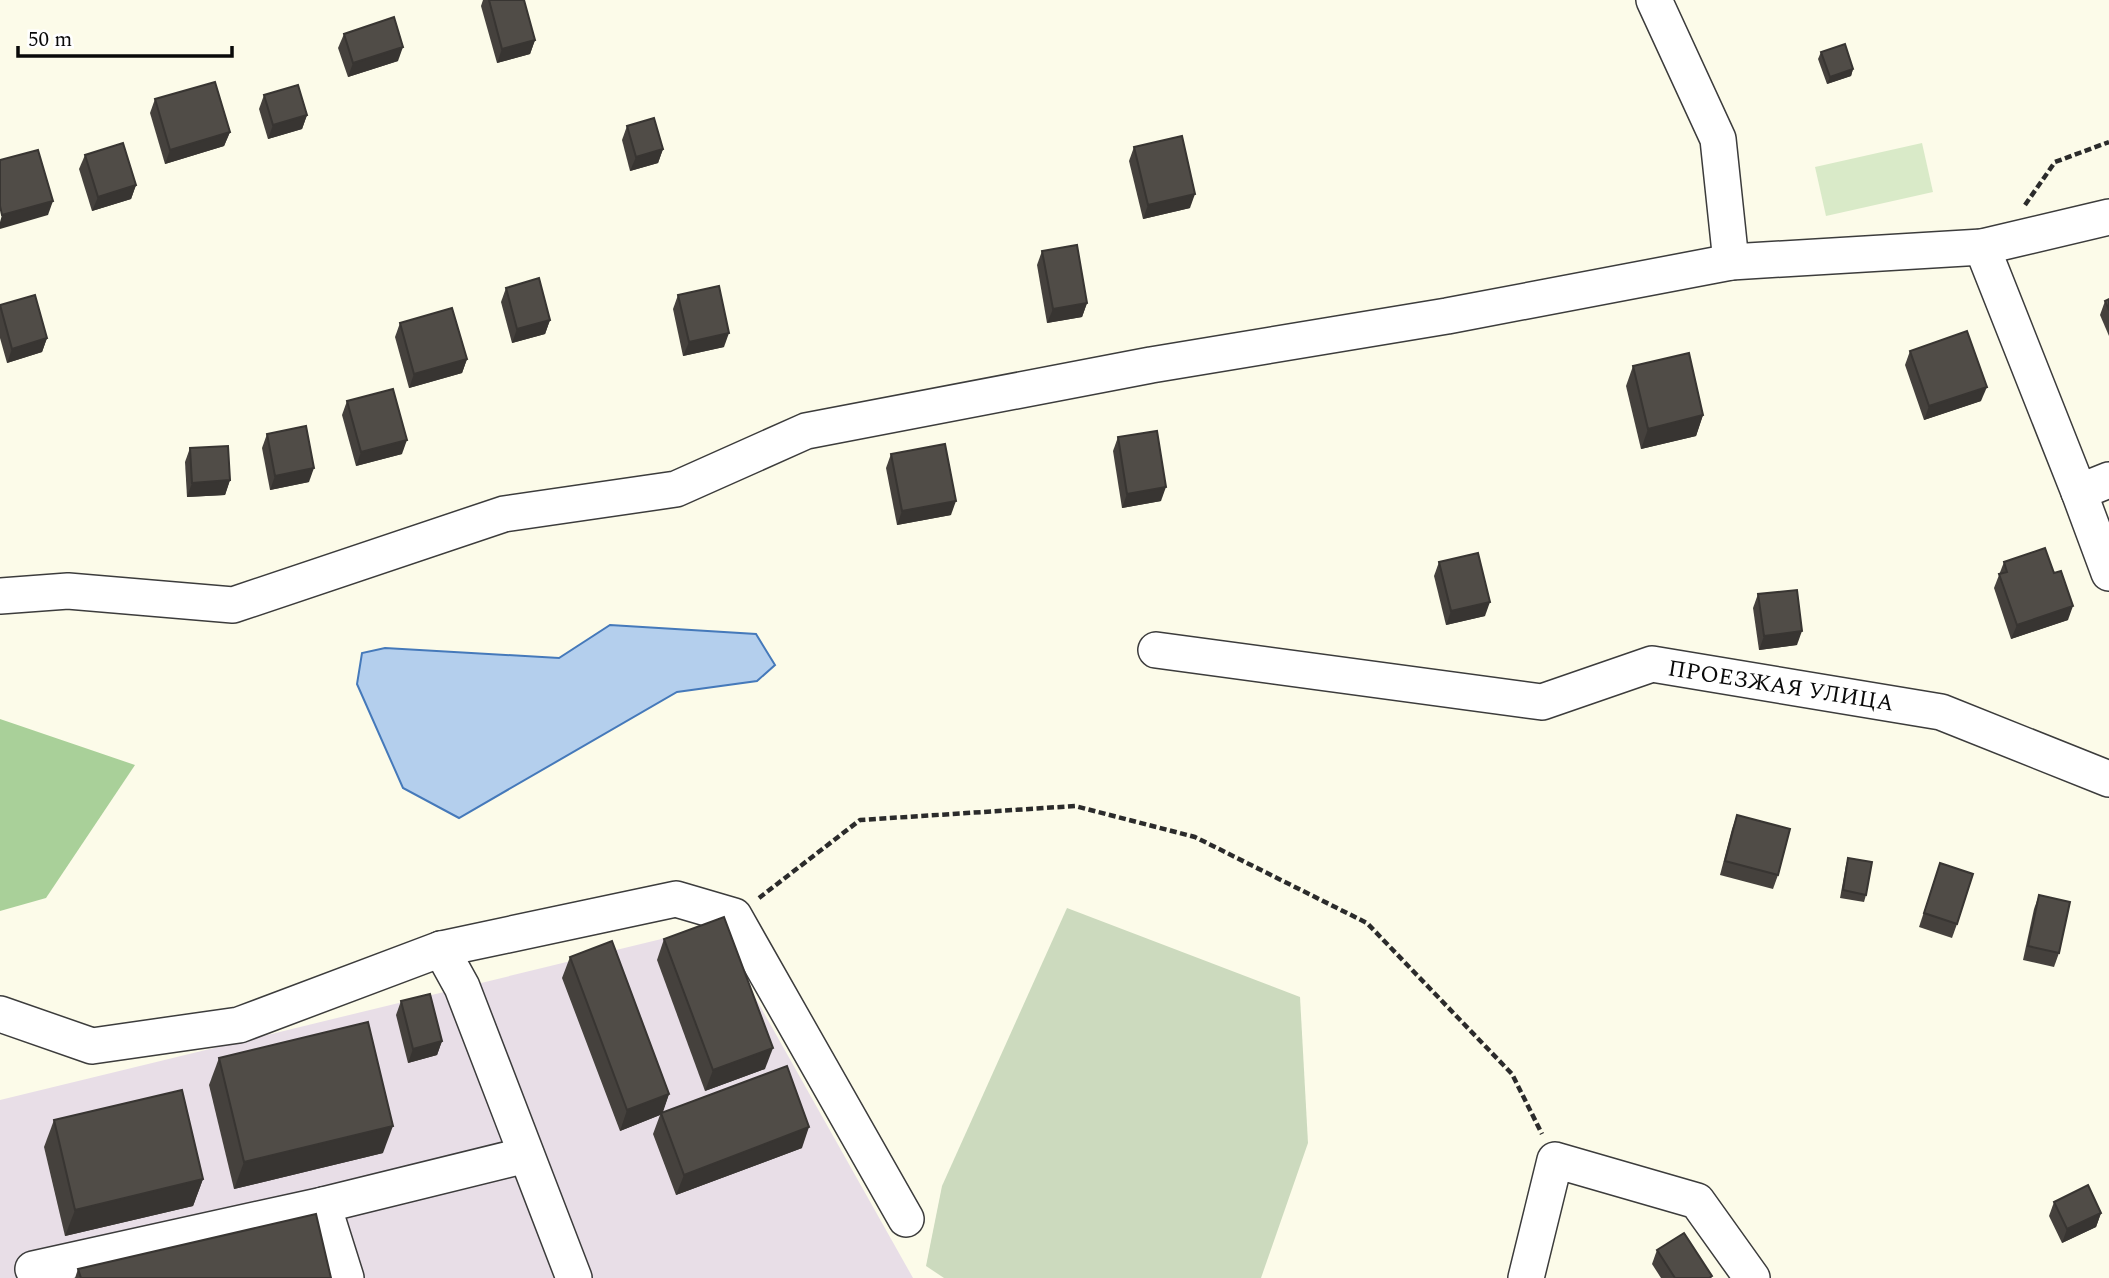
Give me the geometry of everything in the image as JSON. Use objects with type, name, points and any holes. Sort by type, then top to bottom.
[{"type":"street","points":[[1654,0],[1718,139],[1731,262]]},
{"type":"street","points":[[0,596],[68,591],[233,605],[504,514],[676,489],[806,431],[1151,365],[1447,316],[1731,262],[1982,247],[2109,217]]},
{"type":"street","points":[[1982,247],[2094,486],[2109,573]]},
{"type":"street","name":"ПРОЕЗЖАЯ УЛИЦА","points":[[1156,650],[1542,702],[1652,664],[1941,712],[2109,779]]},
{"type":"street","points":[[0,1014],[92,1046],[239,1025],[441,949],[676,899],[734,916],[906,1219]]},
{"type":"street","points":[[441,949],[462,987],[574,1278]]},
{"type":"street","points":[[33,1269],[323,1205],[526,1155]]},
{"type":"street","points":[[1526,1278],[1555,1160],[1697,1200],[1752,1278]]},
{"type":"street","points":[[323,1205],[346,1278]]},
{"type":"path","points":[[2022,210],[2055,162],[2109,142]]},
{"type":"path","points":[[734,916],[860,820],[1075,806],[1195,836],[1367,923],[1512,1073],[1555,1160]]},
{"type":"shaded area","points":[[715,926],[913,1278],[0,1278],[0,1100]]},
{"type":"green space","points":[[1922,143],[1933,192],[1826,216],[1815,167]]},
{"type":"green space","points":[[0,719],[135,765],[46,898],[0,911]]},
{"type":"green space","points":[[1067,908],[1300,997],[1308,1143],[1261,1278],[944,1278],[926,1266],[942,1186]]},
{"type":"water","points":[[610,625],[756,634],[775,665],[757,681],[677,692],[459,818],[403,788],[357,684],[362,653],[385,648],[559,658]]},
{"type":"building","points":[[489,0],[524,0],[535,40],[502,49]]},
{"type":"building","points":[[394,17],[403,47],[353,63],[344,34]]},
{"type":"building","points":[[1845,44],[1853,69],[1830,77],[1821,52]]},
{"type":"building","points":[[215,82],[230,132],[170,150],[155,99]]},
{"type":"building","points":[[298,85],[307,115],[273,125],[264,95]]},
{"type":"building","points":[[654,118],[663,149],[636,157],[627,126]]},
{"type":"building","points":[[1182,136],[1195,194],[1148,205],[1134,147]]},
{"type":"building","points":[[123,143],[136,185],[98,197],[85,155]]},
{"type":"building","points":[[38,150],[53,201],[2,215],[0,160]]},
{"type":"building","points":[[1077,245],[1087,303],[1053,309],[1042,251]]},
{"type":"building","points":[[539,278],[550,320],[517,329],[506,288]]},
{"type":"building","points":[[719,286],[729,333],[689,342],[678,295]]},
{"type":"building","points":[[35,295],[47,338],[12,349],[0,305]]},
{"type":"building","points":[[452,308],[467,359],[414,374],[400,323]]},
{"type":"building","points":[[1967,331],[1987,387],[1929,406],[1910,351]]},
{"type":"building","points":[[1689,353],[1703,415],[1648,429],[1633,366]]},
{"type":"building","points":[[393,389],[407,440],[361,452],[347,401]]},
{"type":"building","points":[[306,426],[314,468],[275,476],[267,434]]},
{"type":"building","points":[[1157,431],[1166,487],[1127,494],[1118,437]]},
{"type":"building","points":[[945,444],[956,501],[902,511],[891,454]]},
{"type":"building","points":[[228,446],[230,480],[192,483],[190,448]]},
{"type":"building","points":[[2045,548],[2054,573],[2061,571],[2073,606],[2017,625],[1999,574],[2007,572],[2004,562]]},
{"type":"building","points":[[1478,553],[1490,602],[1451,611],[1439,562]]},
{"type":"building","points":[[1797,590],[1802,631],[1764,636],[1758,594]]},
{"type":"building","points":[[1737,815],[1790,829],[1778,875],[1725,861]]},
{"type":"building","points":[[1848,858],[1872,862],[1866,895],[1843,890]]},
{"type":"building","points":[[1940,863],[1973,874],[1957,924],[1924,913]]},
{"type":"building","points":[[2039,895],[2070,902],[2059,953],[2028,946]]},
{"type":"building","points":[[724,917],[773,1048],[713,1070],[664,939]]},
{"type":"building","points":[[612,941],[669,1094],[627,1110],[570,957]]},
{"type":"building","points":[[430,994],[442,1041],[413,1049],[401,1001]]},
{"type":"building","points":[[368,1022],[393,1126],[244,1162],[219,1058]]},
{"type":"building","points":[[787,1066],[809,1127],[684,1175],[661,1113]]},
{"type":"building","points":[[182,1090],[203,1179],[75,1210],[54,1120]]},
{"type":"building","points":[[2088,1185],[2101,1213],[2067,1229],[2054,1202]]},
{"type":"building","points":[[316,1214],[331,1278],[81,1278],[78,1269]]},
{"type":"building","points":[[1684,1233],[1712,1276],[1709,1278],[1675,1278],[1657,1250]]}]
